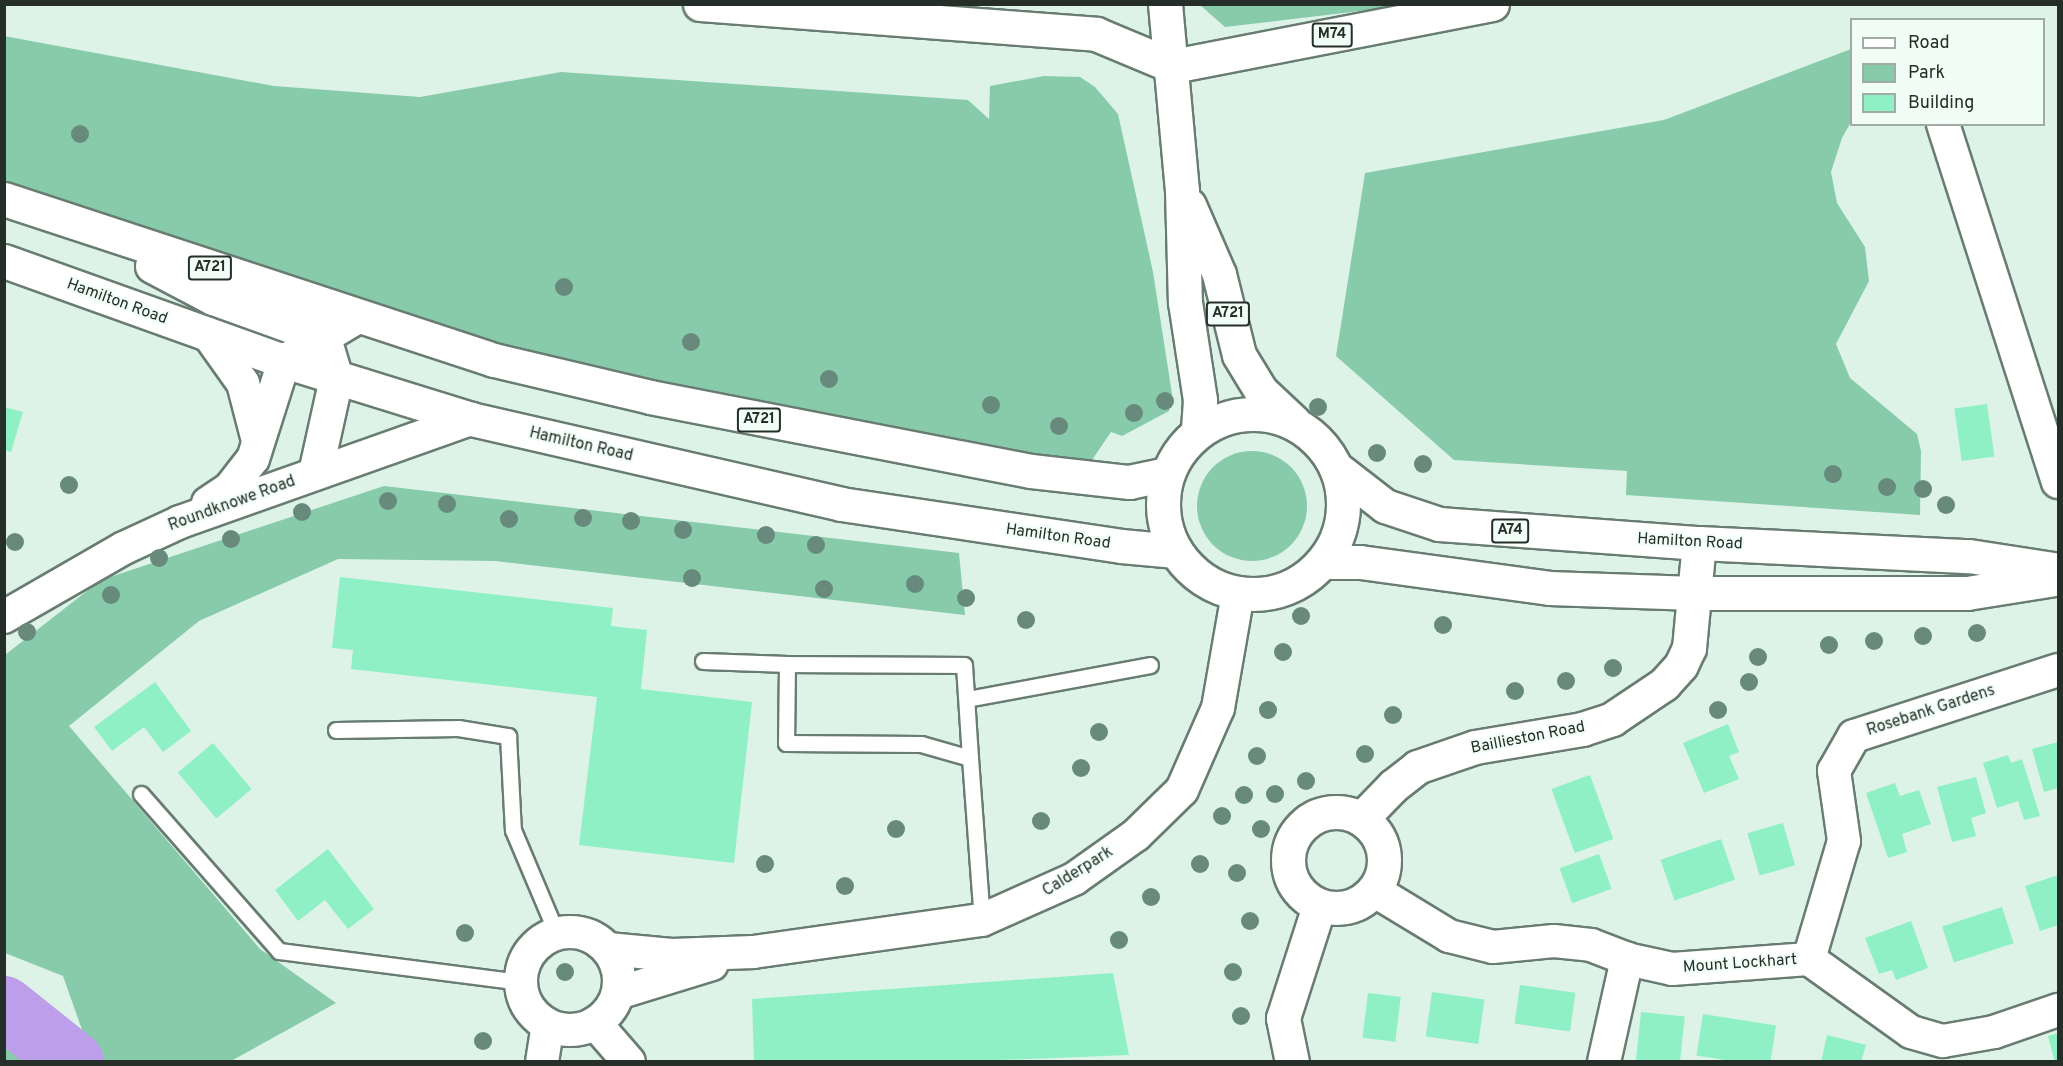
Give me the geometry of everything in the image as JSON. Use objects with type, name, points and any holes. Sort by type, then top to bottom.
[{"type":"main road","points":[[700,4],[1096,34],[1173,66]]},
{"type":"main road","name":"A721","points":[[1165,4],[1173,66],[1182,190],[1185,302],[1200,400],[1198,432]]},
{"type":"main road","name":"M74","points":[[1173,66],[1492,4]]},
{"type":"main road","name":"A721","points":[[1182,190],[1220,274],[1239,355],[1261,391],[1327,451],[1336,468],[1343,492],[1342,520],[1333,546],[1322,562],[1296,583],[1273,592],[1238,593],[1195,573],[1176,551],[1165,524],[1167,474],[1182,448],[1198,432],[1218,421],[1242,414],[1267,414],[1297,425]]},
{"type":"main road","name":"A721","points":[[4,199],[494,360],[824,434],[1031,471],[1129,482],[1167,474]]},
{"type":"main road","points":[[63,219],[213,298],[324,338],[336,378],[315,473]]},
{"type":"main road","name":"Hamilton Road","points":[[4,261],[284,361],[471,418],[841,504],[1121,546],[1176,551]]},
{"type":"main road","name":"Hamilton Road","points":[[1336,468],[1385,506],[1439,524],[1699,543],[1969,556],[2058,570]]},
{"type":"main road","name":"Baillieston Road","points":[[1362,818],[1393,786],[1417,767],[1444,755],[1582,729],[1641,702],[1681,665],[1689,648],[1699,543]]},
{"type":"main road","points":[[1322,562],[1360,562],[1549,588],[1695,592],[1967,593],[2058,578]]},
{"type":"main road","points":[[1337,811],[1362,818],[1381,840],[1385,864],[1375,891],[1349,908],[1319,906],[1295,888],[1288,871],[1288,847],[1299,828],[1313,816],[1337,811]]},
{"type":"main road","points":[[1292,1062],[1283,1018],[1319,906]]},
{"type":"street","points":[[1944,126],[2058,482]]},
{"type":"street","points":[[180,522],[230,488],[253,459],[284,361],[358,317]]},
{"type":"street","points":[[208,334],[243,383],[258,445]]},
{"type":"street","name":"Roundknowe Road","points":[[4,617],[124,548],[180,522],[471,418]]},
{"type":"street","name":"Calderpark","points":[[608,949],[672,955],[753,952],[982,920],[1074,879],[1136,835],[1182,790],[1218,708],[1238,593]]},
{"type":"street","name":"Rosebank Gardens","points":[[1809,959],[1844,841],[1834,771],[1854,736],[2058,670]]},
{"type":"street","name":"Mount Lockhart","points":[[1375,891],[1449,936],[1493,947],[1554,941],[1591,945],[1627,959],[1672,969],[1809,959],[1940,1051],[2058,1010]]},
{"type":"street","points":[[583,933],[608,949],[618,968],[618,993],[611,1009],[596,1024],[580,1030],[548,1025],[535,1018],[525,1004],[520,982],[526,957],[537,944],[557,934],[583,933]]},
{"type":"street","name":"Calderpark","points":[[618,993],[753,952]]},
{"type":"street","points":[[1604,1062],[1627,959]]},
{"type":"street","points":[[596,1024],[629,1062]]},
{"type":"street","points":[[542,1062],[548,1025]]},
{"type":"lane","points":[[704,661],[964,665],[982,920]]},
{"type":"lane","points":[[787,664],[786,743],[921,744],[970,758]]},
{"type":"lane","points":[[967,699],[1150,666]]},
{"type":"lane","points":[[336,730],[458,728],[508,736],[513,830],[557,934]]},
{"type":"lane","points":[[141,794],[279,951],[520,982]]},
{"type":"green space","points":[[1200,5],[1410,5],[1225,27]]},
{"type":"green space","points":[[4,36],[274,86],[420,97],[561,72],[968,100],[989,119],[990,86],[1044,76],[1080,77],[1095,87],[1118,114],[1153,272],[1172,394],[1169,411],[1122,436],[1111,432],[1092,460],[1058,462],[562,364],[5,182]]},
{"type":"green space","points":[[1850,49],[1850,124],[1842,138],[1831,172],[1837,203],[1865,247],[1869,281],[1836,344],[1850,378],[1917,434],[1921,451],[1920,515],[1626,495],[1627,471],[1454,460],[1336,356],[1365,173],[1664,120]]},
{"type":"green space","points":[[1252,451],[1273,455],[1291,467],[1303,485],[1307,506],[1303,527],[1291,545],[1273,557],[1252,561],[1231,557],[1213,545],[1201,527],[1197,506],[1201,485],[1213,467],[1231,455]]},
{"type":"green space","points":[[384,486],[959,553],[965,615],[495,561],[338,559],[199,621],[69,726],[260,949],[336,1003],[231,1061],[93,1061],[63,976],[5,953],[5,655],[101,580]]},
{"type":"green space","points":[[4,1024],[29,1030],[44,1061],[5,1061]]},
{"type":"shaded area","points":[[5,992],[23,1028],[5,1024]]},
{"type":"building","points":[[1987,404],[1994,456],[1962,461],[1954,409]]},
{"type":"building","points":[[4,407],[23,412],[11,452],[4,450]]},
{"type":"building","points":[[340,577],[613,608],[611,626],[647,630],[641,689],[752,702],[734,863],[579,845],[597,697],[351,669],[353,650],[332,648]]},
{"type":"building","points":[[155,682],[191,731],[163,752],[144,727],[112,751],[94,727]]},
{"type":"building","points":[[1728,724],[1739,752],[1729,756],[1739,779],[1704,793],[1683,743]]},
{"type":"building","points":[[2058,742],[2058,788],[2044,792],[2032,749]]},
{"type":"building","points":[[213,743],[252,789],[216,819],[178,773]]},
{"type":"building","points":[[2008,755],[2011,763],[2022,759],[2040,816],[2024,820],[2018,801],[1997,808],[1983,763]]},
{"type":"building","points":[[1590,775],[1613,839],[1575,853],[1551,789]]},
{"type":"building","points":[[1976,777],[1986,813],[1971,818],[1976,836],[1952,842],[1937,787]]},
{"type":"building","points":[[1895,783],[1900,796],[1919,790],[1931,824],[1902,834],[1907,852],[1888,858],[1866,793]]},
{"type":"building","points":[[1783,823],[1795,865],[1760,875],[1747,833]]},
{"type":"building","points":[[1721,839],[1735,880],[1674,900],[1660,860]]},
{"type":"building","points":[[328,849],[374,909],[348,929],[325,900],[298,921],[275,890]]},
{"type":"building","points":[[1599,854],[1612,889],[1572,903],[1560,868]]},
{"type":"building","points":[[2058,875],[2058,925],[2040,931],[2025,886]]},
{"type":"building","points":[[2002,907],[2014,943],[1954,963],[1942,926]]},
{"type":"building","points":[[1911,921],[1928,968],[1896,980],[1892,970],[1879,974],[1865,938]]},
{"type":"building","points":[[1113,973],[1129,1055],[950,1062],[754,1062],[752,999]]},
{"type":"building","points":[[1520,985],[1575,993],[1570,1031],[1515,1024]]},
{"type":"building","points":[[1432,992],[1484,999],[1478,1044],[1426,1037]]},
{"type":"building","points":[[1368,993],[1401,997],[1395,1042],[1363,1038]]},
{"type":"building","points":[[1641,1012],[1685,1017],[1680,1062],[1636,1060]]},
{"type":"building","points":[[1703,1014],[1776,1026],[1770,1062],[1738,1062],[1696,1055]]},
{"type":"building","points":[[2058,1033],[2058,1062],[2055,1062],[2048,1036]]},
{"type":"building","points":[[1827,1035],[1866,1045],[1861,1062],[1821,1062]]},
{"type":"waterway","points":[[4,1007],[73,1062]]}]
